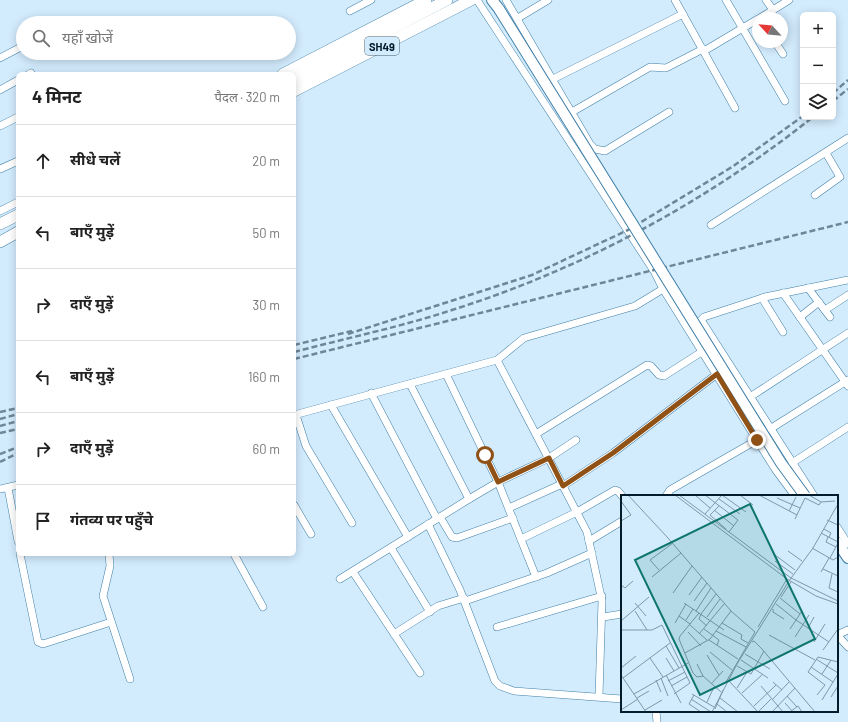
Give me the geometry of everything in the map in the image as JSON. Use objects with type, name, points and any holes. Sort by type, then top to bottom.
[{"type":"main road","name":"SH49","points":[[287,72],[426,0]]},
{"type":"main road","name":"SH49","points":[[296,79],[447,0]]},
{"type":"main road","name":"SH49","points":[[296,90],[471,0]]},
{"type":"main road","points":[[492,0],[782,463],[804,495]]},
{"type":"main road","points":[[0,224],[16,216]]},
{"type":"main road","points":[[0,242],[16,233]]},
{"type":"street","points":[[350,11],[371,0]]},
{"type":"street","points":[[477,0],[639,248],[757,440],[794,495]]},
{"type":"street","points":[[506,0],[518,18],[590,144],[600,151],[605,151],[669,112]]},
{"type":"street","points":[[518,18],[548,0]]},
{"type":"street","points":[[675,0],[735,108]]},
{"type":"street","points":[[726,0],[785,101]]},
{"type":"street","points":[[766,0],[773,10]]},
{"type":"street","points":[[770,12],[789,0]]},
{"type":"street","points":[[553,79],[683,14]]},
{"type":"street","points":[[572,112],[650,67],[666,68],[703,50],[752,23]]},
{"type":"street","points":[[780,48],[783,54]]},
{"type":"street","points":[[0,58],[16,50]]},
{"type":"street","points":[[0,90],[16,81]]},
{"type":"street","points":[[0,126],[16,118]]},
{"type":"street","points":[[711,225],[848,138]]},
{"type":"street","points":[[815,195],[840,177],[826,153]]},
{"type":"street","points":[[0,169],[16,161]]},
{"type":"street","points":[[0,212],[16,203]]},
{"type":"street","points":[[813,495],[702,320],[704,317],[762,298],[848,280]]},
{"type":"street","points":[[808,288],[830,317]]},
{"type":"street","points":[[296,415],[371,393],[497,360],[524,338],[635,306],[663,289]]},
{"type":"street","points":[[770,429],[847,383],[822,350],[783,293]]},
{"type":"street","points":[[824,310],[848,295]]},
{"type":"street","points":[[762,298],[783,332]]},
{"type":"street","points":[[800,317],[819,302]]},
{"type":"street","points":[[750,397],[848,333]]},
{"type":"street","points":[[536,434],[647,365],[651,366],[659,375],[664,376],[703,351]]},
{"type":"street","points":[[497,360],[577,512],[590,541],[602,596],[603,617],[599,696]]},
{"type":"street","points":[[446,374],[498,482],[536,577]]},
{"type":"street","points":[[509,508],[563,485],[613,453],[717,374]]},
{"type":"street","points":[[410,384],[469,499]]},
{"type":"street","points":[[371,393],[438,518],[452,537],[457,538],[513,518]]},
{"type":"street","points":[[331,405],[408,537]]},
{"type":"street","points":[[296,418],[306,446],[352,523]]},
{"type":"street","points":[[792,463],[847,429]]},
{"type":"street","points":[[340,579],[469,499],[498,482],[549,458],[576,440]]},
{"type":"street","points":[[667,495],[670,490],[757,440]]},
{"type":"street","points":[[0,489],[16,486]]},
{"type":"street","points":[[8,488],[16,530]]},
{"type":"street","points":[[521,539],[577,512],[615,490],[621,495]]},
{"type":"street","points":[[296,508],[311,534]]},
{"type":"street","points":[[590,541],[621,522]]},
{"type":"street","points":[[428,524],[464,600],[495,681],[500,686],[514,691],[599,696],[621,699]]},
{"type":"street","points":[[838,530],[848,562]]},
{"type":"street","points":[[391,548],[430,612]]},
{"type":"street","points":[[394,634],[443,604],[464,600],[536,577],[592,553]]},
{"type":"street","points":[[20,556],[38,642],[43,644],[111,622]]},
{"type":"street","points":[[109,556],[110,566],[103,596],[130,679]]},
{"type":"street","points":[[235,556],[263,607]]},
{"type":"street","points":[[353,572],[420,673]]},
{"type":"street","points":[[498,627],[602,596]]},
{"type":"street","points":[[603,617],[621,614]]},
{"type":"street","points":[[838,635],[848,630]]},
{"type":"street","points":[[838,636],[848,647]]},
{"type":"street","points":[[656,712],[657,722]]},
{"type":"railway","points":[[836,90],[848,80]]},
{"type":"railway","points":[[836,99],[848,89]]},
{"type":"railway","points":[[348,334],[532,275],[628,230],[732,167],[800,118]]},
{"type":"railway","points":[[296,351],[393,327],[452,310],[548,274],[595,253],[686,205],[772,148],[809,120]]},
{"type":"railway","points":[[296,359],[848,222]]},
{"type":"railway","points":[[296,345],[352,331]]},
{"type":"railway","points":[[0,412],[16,408]]},
{"type":"railway","points":[[0,419],[16,415]]},
{"type":"railway","points":[[0,426],[16,422]]},
{"type":"railway","points":[[0,433],[16,429]]},
{"type":"railway","points":[[0,454],[16,448]]},
{"type":"railway","points":[[0,462],[16,454]]},
{"type":"route","points":[[485,455],[498,482],[549,458],[563,486],[607,458],[717,374],[757,440]]}]
